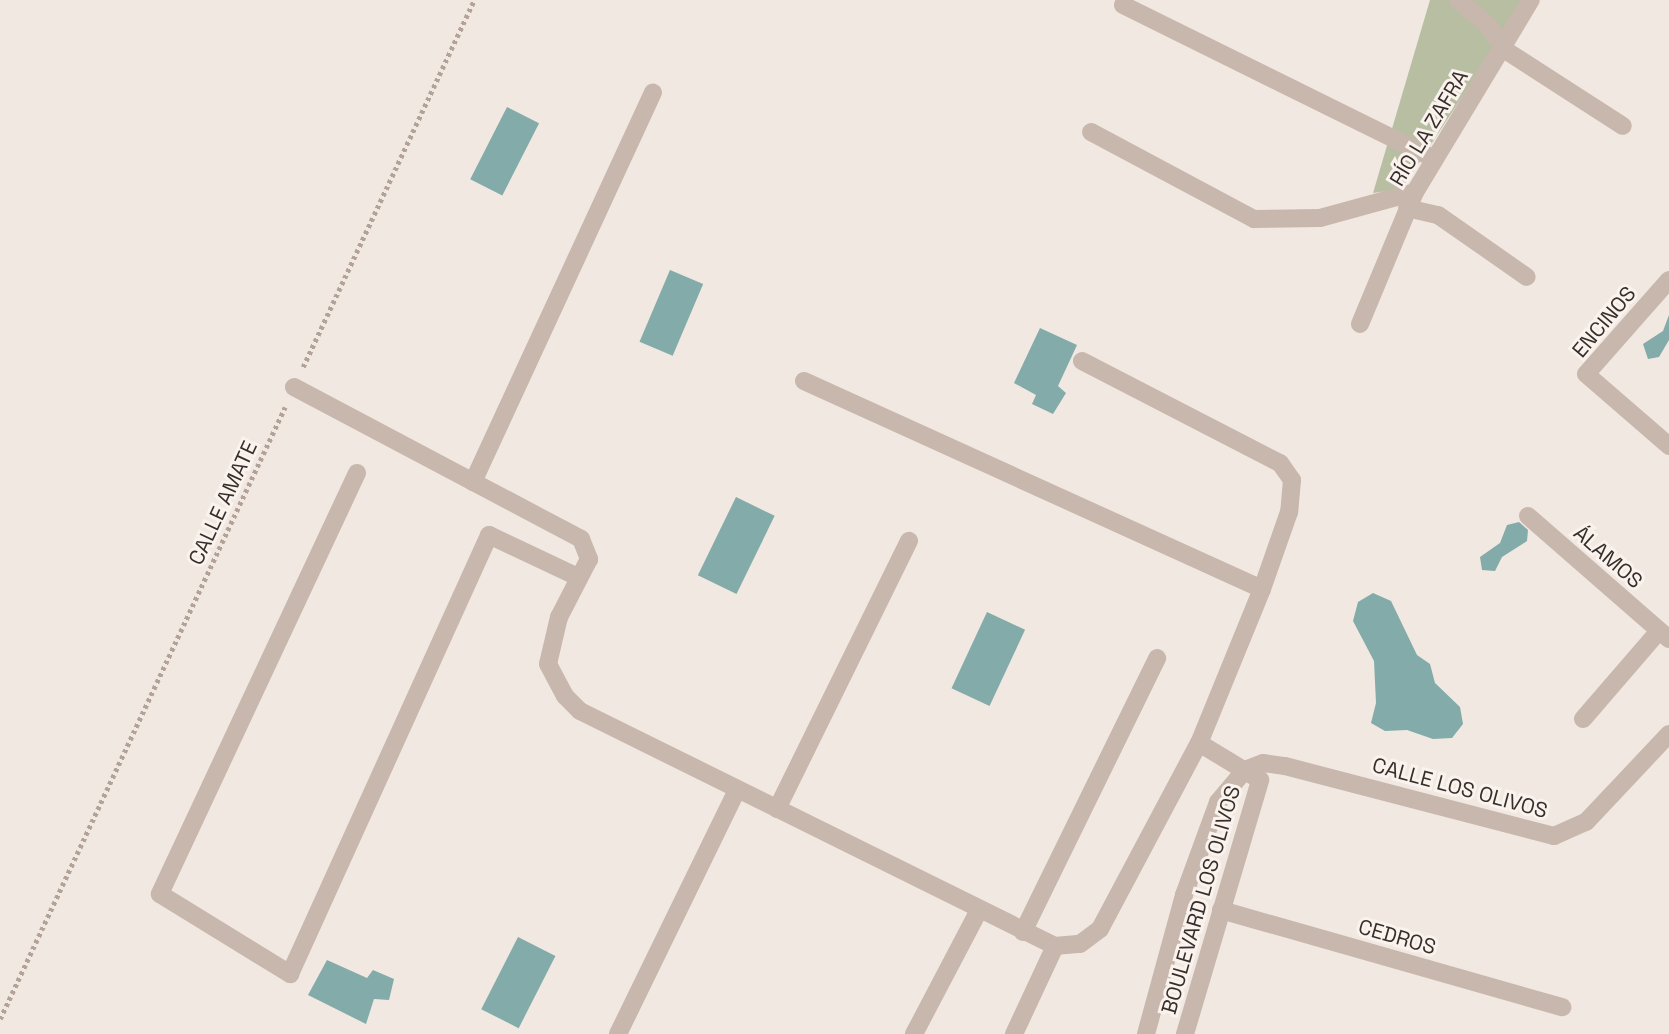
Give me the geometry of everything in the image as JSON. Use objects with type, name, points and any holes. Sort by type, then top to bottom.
[{"type":"street","points":[[1458,0],[1487,24],[1505,50],[1623,127]]},
{"type":"street","name":"RÍO LA ZAFRA","points":[[1360,324],[1411,200],[1433,158],[1505,50],[1531,0]]},
{"type":"street","points":[[1123,5],[1433,158]]},
{"type":"street","points":[[472,482],[653,93]]},
{"type":"street","points":[[1091,132],[1254,219],[1320,218],[1411,200],[1438,215],[1527,277]]},
{"type":"street","name":"ENCINOS","points":[[1669,280],[1586,374],[1669,446]]},
{"type":"street","points":[[295,387],[580,539],[589,559],[559,617],[548,664],[565,696],[580,711],[1055,946],[1080,944],[1100,929],[1199,743],[1262,589],[1289,512],[1292,480],[1280,463],[1082,360]]},
{"type":"street","points":[[804,381],[1262,589]]},
{"type":"street","points":[[357,473],[160,894],[290,974],[489,536],[578,577]]},
{"type":"street","name":"ÁLAMOS","points":[[1528,516],[1664,635],[1583,719]]},
{"type":"street","points":[[777,809],[909,541]]},
{"type":"street","points":[[1023,932],[1157,657]]},
{"type":"street","name":"CALLE LOS OLIVOS","points":[[1253,775],[1263,763],[1284,766],[1554,836],[1586,822],[1669,734]]},
{"type":"street","points":[[1199,743],[1253,775]]},
{"type":"street","name":"BOULEVARD LOS OLIVOS","points":[[1185,1034],[1221,910],[1253,775]]},
{"type":"street","name":"BOULEVARD LOS OLIVOS","points":[[1146,1034],[1184,895],[1218,802],[1253,775]]},
{"type":"street","points":[[618,1034],[737,790]]},
{"type":"street","points":[[914,1034],[979,910]]},
{"type":"street","name":"CEDROS","points":[[1221,910],[1562,1007]]},
{"type":"street","points":[[1014,1034],[1055,946]]},
{"type":"path","name":"CALLE AMATE","points":[[0,1019],[474,0]]},
{"type":"green space","points":[[1430,0],[1525,0],[1402,189],[1373,193]]},
{"type":"water","points":[[507,107],[539,123],[502,196],[470,179]]},
{"type":"water","points":[[670,270],[703,284],[673,356],[640,342]]},
{"type":"water","points":[[1669,315],[1669,340],[1659,357],[1648,359],[1643,344],[1663,331]]},
{"type":"water","points":[[1040,328],[1077,345],[1058,386],[1066,393],[1053,414],[1032,404],[1036,395],[1014,383]]},
{"type":"water","points":[[736,497],[775,516],[737,594],[698,575]]},
{"type":"water","points":[[1519,522],[1528,530],[1527,541],[1502,557],[1495,571],[1482,570],[1480,557],[1500,543],[1507,525]]},
{"type":"water","points":[[1373,593],[1391,601],[1417,655],[1430,664],[1435,683],[1460,707],[1463,724],[1452,738],[1433,739],[1407,730],[1385,731],[1371,723],[1376,703],[1374,661],[1353,621],[1358,602]]},
{"type":"water","points":[[987,612],[1025,630],[990,706],[952,688]]},
{"type":"water","points":[[518,937],[555,956],[519,1028],[481,1009]]},
{"type":"water","points":[[327,960],[367,978],[373,970],[394,979],[389,1000],[374,999],[366,1024],[308,995]]}]
